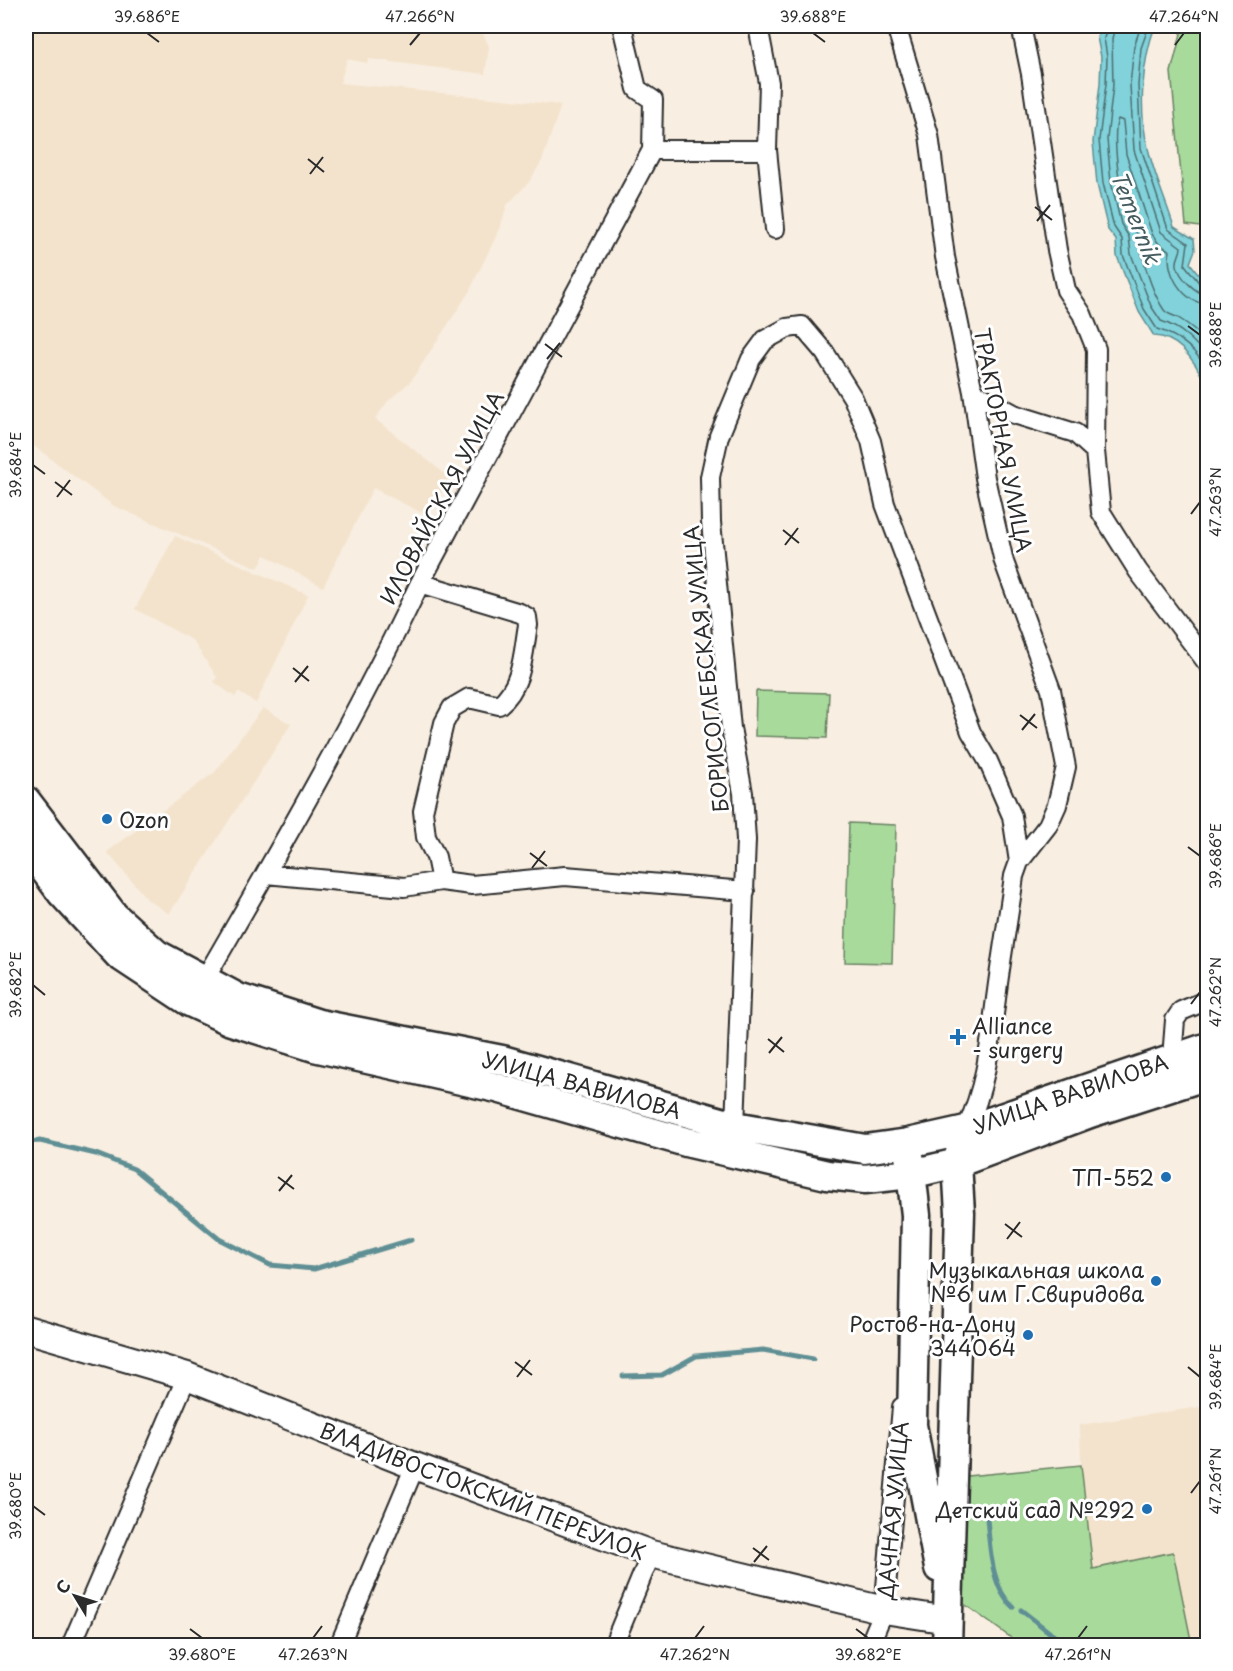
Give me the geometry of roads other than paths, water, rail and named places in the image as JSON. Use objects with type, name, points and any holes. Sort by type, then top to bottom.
[{"type":"main road","name":"УЛИЦА ВАВИЛОВА","points":[[26,801],[114,916],[156,954],[203,982],[238,998],[319,1024],[502,1060],[735,1126],[865,1149],[908,1143],[966,1130],[1208,1047]]},
{"type":"main road","name":"УЛИЦА ВАВИЛОВА","points":[[26,845],[62,893],[119,955],[190,1002],[231,1021],[314,1047],[497,1088],[686,1142],[816,1173],[865,1179],[911,1174],[957,1163],[1090,1113],[1208,1075]]},
{"type":"main road","points":[[948,1633],[960,1213],[957,1163],[966,1130]]},
{"type":"main road","name":"ДАЧНАЯ УЛИЦА","points":[[908,1143],[916,1215],[912,1425],[948,1633]]},
{"type":"main road","points":[[916,1293],[956,1374]]},
{"type":"street","name":"ИЛОВАЙСКАЯ УЛИЦА","points":[[203,982],[266,874],[393,640],[420,583],[652,150],[652,100],[637,89],[622,26]]},
{"type":"street","points":[[758,26],[769,83],[767,150],[775,229]]},
{"type":"street","name":"ТРАКТОРНАЯ УЛИЦА","points":[[896,26],[929,135],[945,257],[973,392],[985,478],[1004,562],[1051,690],[1066,767],[1057,805],[1048,825],[1020,862],[1014,876],[997,993],[994,1035],[978,1101],[966,1130]]},
{"type":"street","points":[[1021,26],[1031,74],[1057,250],[1066,290],[1082,314],[1096,350],[1095,451],[1101,512],[1138,571],[1208,664]]},
{"type":"street","points":[[652,150],[767,150]]},
{"type":"street","name":"БОРИСОГЛЕБСКАЯ УЛИЦА","points":[[735,1126],[746,840],[743,793],[731,728],[711,522],[710,477],[719,436],[751,359],[765,340],[787,327],[802,326],[825,353],[853,398],[871,441],[885,504],[971,732],[988,761],[1012,816],[1020,862]]},
{"type":"street","points":[[973,392],[1014,414],[1075,433],[1095,451]]},
{"type":"street","points":[[420,583],[520,613],[527,618],[528,625],[520,672],[511,695],[499,705],[469,698],[452,708],[444,723],[423,811],[426,837],[436,857],[441,881]]},
{"type":"street","points":[[266,874],[404,886],[441,881],[472,885],[565,876],[745,891]]},
{"type":"street","points":[[1172,1058],[1175,1020],[1181,1011],[1208,1000]]},
{"type":"street","name":"ВЛАДИВОСТОКСКИЙ ПЕРЕУЛОК","points":[[26,1329],[187,1376],[415,1466],[651,1554],[884,1610],[948,1633]]},
{"type":"street","name":"ДАЧНАЯ УЛИЦА","points":[[869,1646],[884,1610],[900,1413],[912,1374]]},
{"type":"street","points":[[71,1646],[187,1376]]},
{"type":"street","points":[[339,1646],[415,1466]]},
{"type":"street","points":[[613,1646],[651,1554]]},
{"type":"water","name":"Temernik","points":[[1103,26],[1155,26],[1144,70],[1142,102],[1145,133],[1153,168],[1174,227],[1194,239],[1195,250],[1190,263],[1207,285],[1207,387],[1187,353],[1172,341],[1154,336],[1139,312],[1117,256],[1116,240],[1108,230],[1097,184],[1093,142],[1100,84],[1101,57],[1097,37]]},
{"type":"waterway","points":[[26,1142],[40,1141],[96,1154],[134,1169],[219,1239],[270,1265],[314,1269],[411,1240]]},
{"type":"waterway","points":[[623,1376],[662,1375],[696,1356],[763,1350],[813,1359]]},
{"type":"waterway","points":[[986,1510],[995,1575],[1005,1598],[1013,1607]]},
{"type":"waterway","points":[[1021,1610],[1067,1646]]},
{"type":"place","name":"Ozon","points":[[107,819]]},
{"type":"place","name":"Alliance - surgery","points":[[958,1037]]},
{"type":"place","name":"ТП-552","points":[[1166,1177]]},
{"type":"place","name":"Музыкальная школа №6 им Г.Свиридова","points":[[1156,1281]]},
{"type":"place","name":"Ростов-на-Дону 344064","points":[[1028,1335]]},
{"type":"place","name":"Детский сад №292","points":[[1147,1509]]}]
